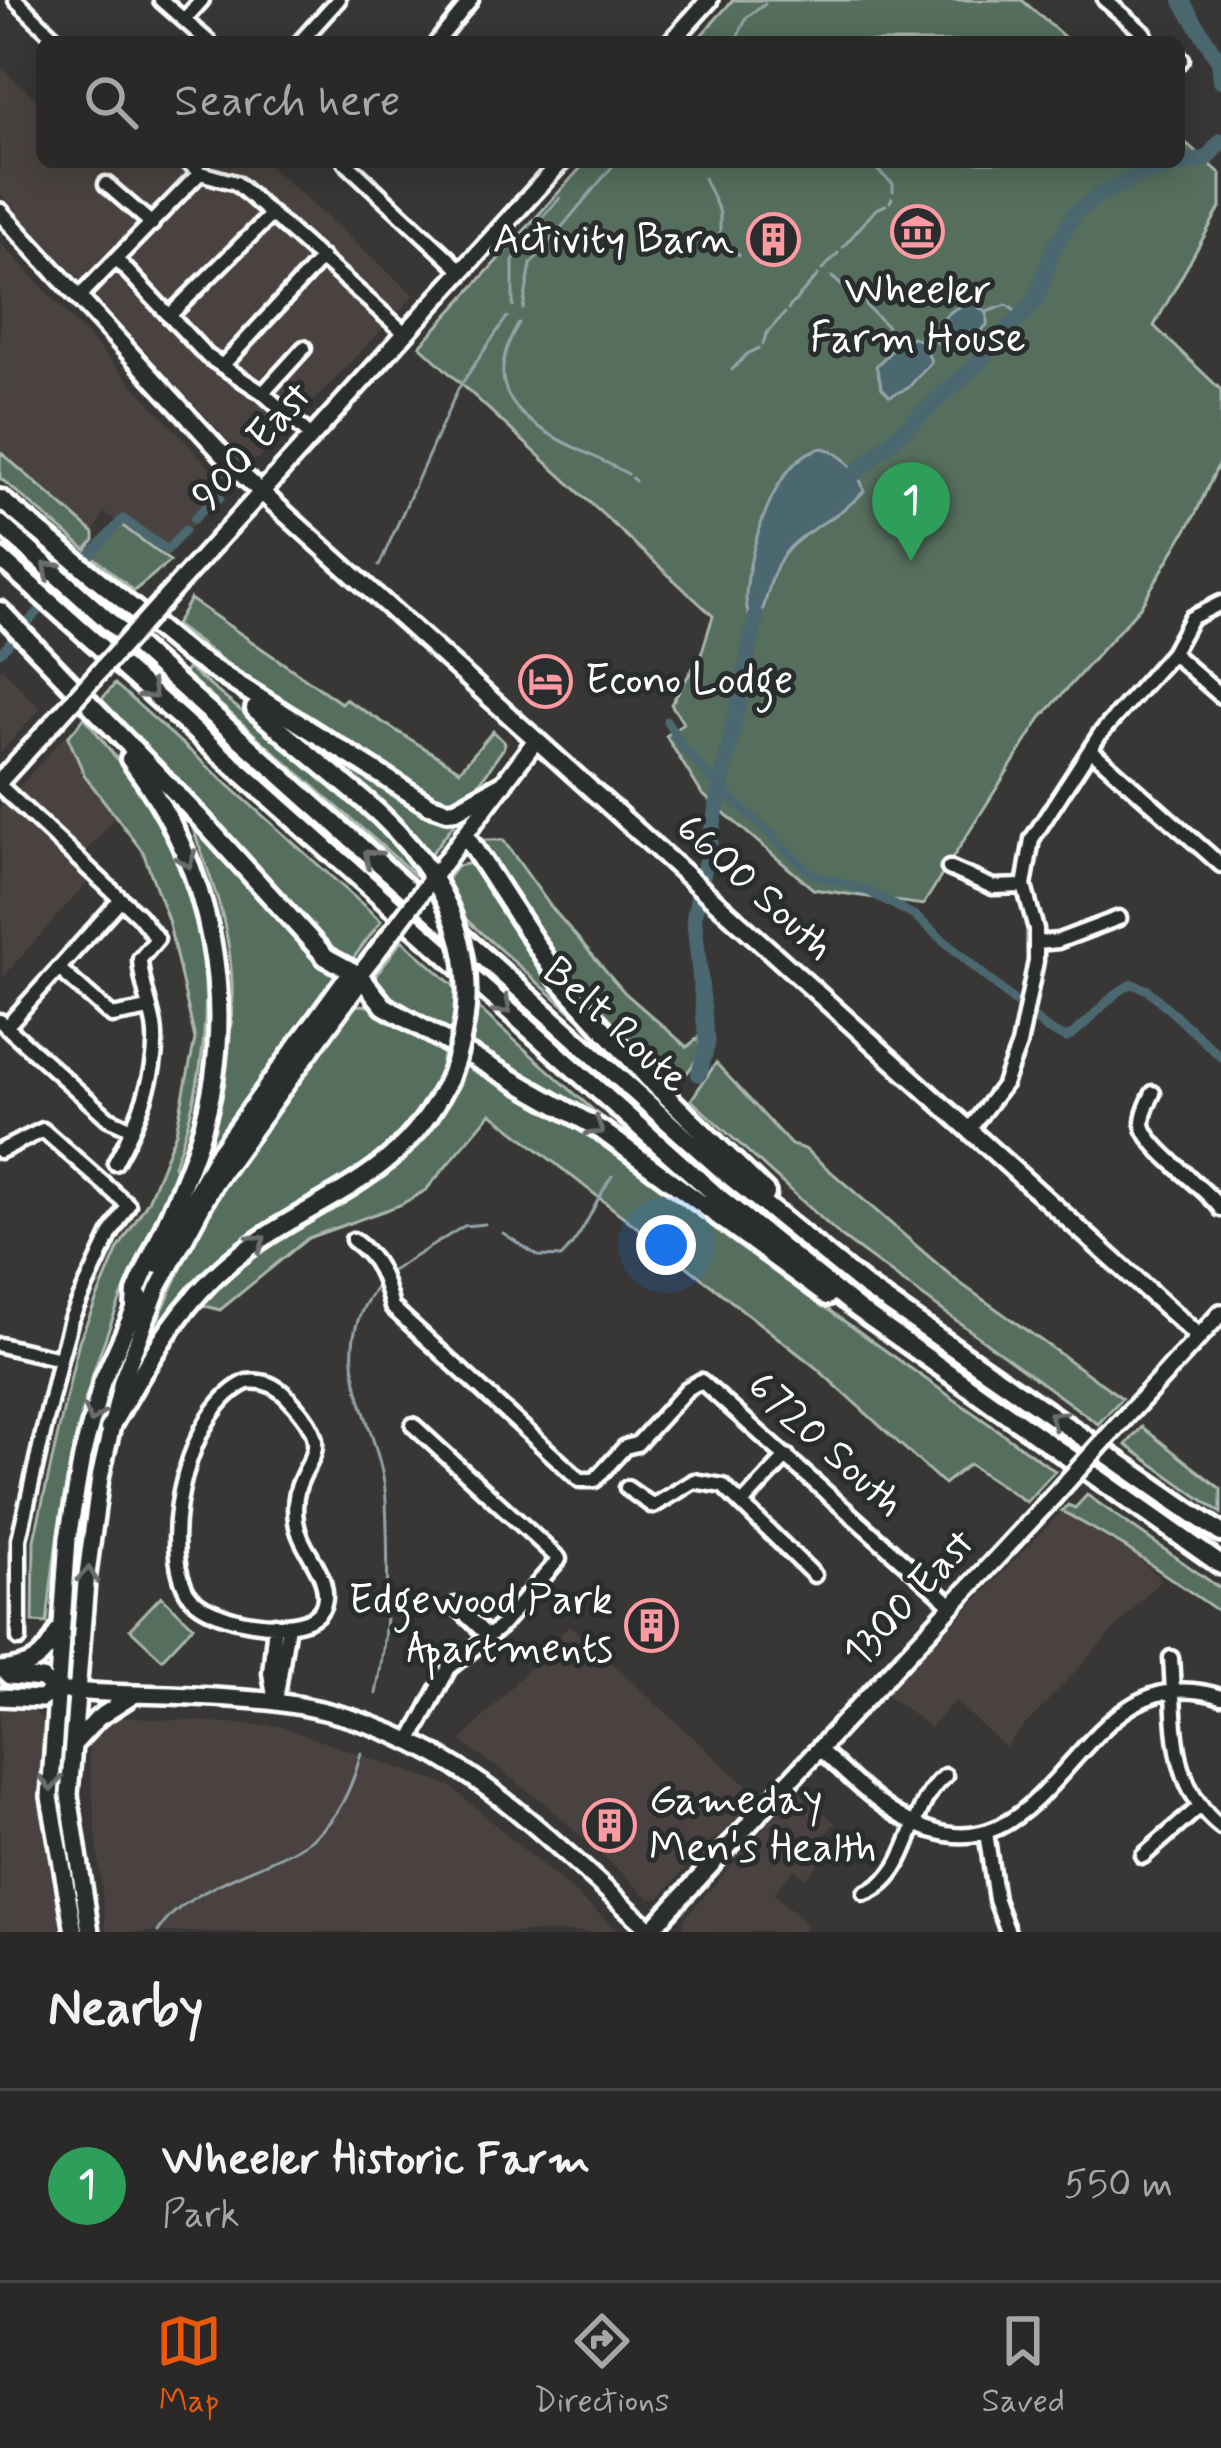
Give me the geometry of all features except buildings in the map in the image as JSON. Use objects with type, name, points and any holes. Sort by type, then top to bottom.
[{"type":"highway","points":[[0,499],[365,800],[413,846],[430,869],[453,920],[463,962],[466,1013],[449,1079],[433,1109],[393,1157],[353,1187],[273,1231],[231,1261],[190,1301],[172,1321],[109,1429]]},
{"type":"highway","name":"Belt Route","points":[[0,524],[722,1170],[839,1265],[1221,1533]]},
{"type":"highway","name":"Belt Route","points":[[0,558],[716,1195],[858,1309],[1221,1564]]},
{"type":"highway","points":[[0,611],[197,814],[326,957],[359,975],[384,1006],[601,1130],[790,1272],[1063,1453]]},
{"type":"highway","points":[[184,651],[439,809],[470,804],[503,784]]},
{"type":"highway","points":[[49,662],[124,751],[173,822],[204,902],[219,984],[218,1063],[199,1140],[136,1292],[135,1306]]},
{"type":"highway","points":[[465,835],[560,981],[647,1077],[839,1265]]},
{"type":"main road","points":[[676,36],[709,0]]},
{"type":"main road","name":"900 East","points":[[0,784],[556,168]]},
{"type":"main road","name":"6600 South","points":[[0,212],[260,492],[1199,1337]]},
{"type":"main road","points":[[90,1932],[70,1812],[86,1582],[109,1429],[141,1329],[187,1230],[238,1147],[355,989],[359,975],[536,740]]},
{"type":"main road","points":[[74,1932],[50,1797],[56,1690],[68,1538],[82,1457],[110,1360],[189,1201],[224,1145],[343,982],[359,975]]},
{"type":"main road","name":"1300 East","points":[[651,1932],[1221,1313]]},
{"type":"main road","points":[[0,1673],[39,1660],[62,1623]]},
{"type":"main road","points":[[0,1673],[42,1679],[56,1690],[275,1702],[330,1712],[411,1740],[498,1793],[651,1932]]},
{"type":"main road","points":[[0,1697],[41,1699],[56,1690]]},
{"type":"main road","points":[[73,1746],[98,1718],[135,1695]]},
{"type":"street","points":[[16,0],[53,36]]},
{"type":"street","points":[[161,0],[202,36]]},
{"type":"street","points":[[184,20],[202,0]]},
{"type":"street","points":[[305,36],[338,0]]},
{"type":"street","points":[[442,36],[471,0]]},
{"type":"street","points":[[1105,0],[1145,36]]},
{"type":"street","points":[[195,168],[236,183],[405,333]]},
{"type":"street","points":[[351,168],[462,271]]},
{"type":"street","points":[[79,298],[200,173]]},
{"type":"street","points":[[106,184],[152,224]]},
{"type":"street","points":[[169,316],[271,215]]},
{"type":"street","points":[[222,366],[322,258]]},
{"type":"street","points":[[118,261],[207,356],[263,393],[311,436]]},
{"type":"street","points":[[263,393],[304,348]]},
{"type":"street","points":[[969,1130],[1004,1084],[1026,1012],[1037,943],[1024,886],[1032,839],[1090,749],[1172,653],[1191,618],[1221,603]]},
{"type":"street","points":[[1172,653],[1221,696]]},
{"type":"street","points":[[1090,749],[1221,865]]},
{"type":"street","points":[[0,784],[157,939],[140,959],[154,1030],[151,1069],[116,1163]]},
{"type":"street","points":[[949,868],[993,887],[1024,886]]},
{"type":"street","points":[[121,899],[3,1024],[113,1122],[132,1130]]},
{"type":"street","points":[[1037,943],[1058,941],[1119,918]]},
{"type":"street","points":[[58,968],[112,1016],[149,1009]]},
{"type":"street","points":[[1153,1094],[1143,1122],[1148,1137],[1221,1209]]},
{"type":"street","points":[[0,1151],[43,1130],[128,1205],[71,1319],[60,1359],[17,1555],[19,1639]]},
{"type":"street","name":"6720 South","points":[[353,1240],[381,1266],[392,1307],[580,1480],[595,1480],[700,1381],[953,1606]]},
{"type":"street","points":[[0,1345],[60,1359]]},
{"type":"street","points":[[257,1381],[284,1393],[317,1437],[314,1454],[299,1481],[295,1518],[323,1582],[323,1602],[308,1622],[282,1625],[223,1617],[200,1605],[185,1589],[177,1551],[183,1482],[202,1434],[228,1395],[238,1386],[257,1381]]},
{"type":"street","points":[[411,1740],[448,1668],[488,1636],[559,1559],[413,1425]]},
{"type":"street","points":[[742,1504],[787,1456]]},
{"type":"street","points":[[627,1488],[653,1506],[694,1480],[723,1486],[814,1575]]},
{"type":"street","points":[[0,1554],[17,1555]]},
{"type":"street","points":[[455,1605],[488,1636]]},
{"type":"street","points":[[275,1702],[270,1673],[282,1625]]},
{"type":"street","points":[[1171,1658],[1184,1782],[1198,1808],[1221,1827]]},
{"type":"street","points":[[820,1750],[884,1806],[916,1823],[957,1833],[986,1832],[1024,1814],[1118,1713],[1134,1702],[1173,1691],[1221,1697]]},
{"type":"street","points":[[865,1893],[885,1882],[928,1792],[945,1776]]},
{"type":"street","points":[[1143,1856],[1198,1808]]},
{"type":"street","points":[[986,1832],[996,1900],[1008,1932]]},
{"type":"shaded area","points":[[0,67],[36,99],[36,168],[272,168],[414,295],[262,456],[249,463],[0,193]]},
{"type":"shaded area","points":[[0,242],[215,473],[222,491],[167,557],[104,512],[94,532],[0,452]]},
{"type":"shaded area","points":[[0,669],[40,709],[0,753]]},
{"type":"shaded area","points":[[66,735],[85,776],[116,817],[75,863],[91,878],[3,977],[0,808]]},
{"type":"shaded area","points":[[1062,1511],[1125,1547],[1161,1579],[1005,1747],[955,1701],[930,1727],[886,1694]]},
{"type":"shaded area","points":[[569,1625],[758,1796],[660,1897],[649,1898],[545,1803],[461,1741]]},
{"type":"shaded area","points":[[0,1710],[34,1712],[44,1721],[42,1810],[64,1932],[0,1932]]},
{"type":"shaded area","points":[[85,1715],[278,1726],[450,1786],[620,1932],[106,1932]]},
{"type":"shaded area","points":[[798,1790],[835,1823],[815,1845],[825,1856],[806,1878],[795,1869],[773,1893],[805,1923],[804,1932],[683,1932],[684,1919]]},
{"type":"green space","points":[[733,0],[1022,0],[1063,36],[700,36]]},
{"type":"green space","points":[[1185,142],[1221,174],[1221,206],[1154,326],[1221,390],[1221,459],[1195,515],[1140,607],[1041,718],[923,905],[813,889],[702,794],[666,736],[683,723],[671,704],[701,655],[713,616],[420,346],[581,168],[1185,168]]},
{"type":"green space","points":[[0,452],[94,533],[86,550],[0,478]]},
{"type":"green space","points":[[120,524],[170,561],[134,591],[92,556]]},
{"type":"green space","points":[[190,599],[341,703],[345,699],[460,770],[493,731],[505,743],[503,749],[461,800],[440,804],[257,686],[175,625]]},
{"type":"green space","points":[[188,668],[375,819],[420,868],[415,875],[184,673]]},
{"type":"green space","points":[[115,684],[381,921],[352,960],[335,957],[101,700]]},
{"type":"green space","points":[[85,717],[170,840],[197,920],[205,1002],[197,1084],[174,1165],[177,1170],[113,1318],[77,1431],[47,1623],[33,1622],[34,1540],[79,1341],[118,1249],[148,1201],[176,1132],[195,1039],[168,920],[143,852],[85,776],[68,737]]},
{"type":"green space","points":[[276,718],[426,816],[459,817],[431,854],[395,814]]},
{"type":"green space","points":[[188,815],[325,969],[340,973],[198,1171],[225,1073],[232,1006],[227,938]]},
{"type":"green space","points":[[482,840],[503,840],[551,907],[625,993],[687,1047],[699,1037],[697,1057],[676,1085],[635,1050],[591,1002]]},
{"type":"green space","points":[[472,863],[481,867],[612,1048],[462,916],[447,880],[457,866]]},
{"type":"green space","points":[[402,940],[627,1140],[496,1059],[385,999],[373,984],[375,976]]},
{"type":"green space","points":[[358,1005],[370,1006],[443,1043],[434,1090],[422,1111],[369,1166],[263,1225],[224,1253],[150,1337],[209,1207],[267,1119]]},
{"type":"green space","points":[[466,1061],[613,1149],[730,1240],[1055,1471],[1026,1502],[969,1464],[944,1484],[814,1366],[491,1113],[426,1190],[400,1205],[308,1238],[220,1310],[195,1303],[263,1244],[389,1173],[430,1128]]},
{"type":"green space","points":[[716,1063],[791,1145],[805,1149],[957,1281],[1122,1398],[1098,1424],[842,1237],[691,1100]]},
{"type":"green space","points":[[1142,1427],[1221,1489],[1221,1513],[1126,1445]]},
{"type":"green space","points":[[1087,1495],[1221,1589],[1221,1613],[1125,1547],[1062,1511],[1068,1505],[1075,1508]]},
{"type":"green space","points":[[161,1596],[193,1626],[162,1659],[130,1629]]},
{"type":"water","points":[[973,303],[987,313],[987,325],[960,350],[948,354],[934,339],[939,326],[953,310]]},
{"type":"water","points":[[913,337],[924,343],[931,362],[908,388],[890,396],[882,388],[876,366]]},
{"type":"water","points":[[823,448],[849,464],[864,491],[783,556],[753,635],[746,603],[748,579],[766,510],[790,468]]},
{"type":"waterway","points":[[1181,0],[1219,61],[1221,80]]},
{"type":"waterway","points":[[738,36],[747,17],[765,4]]},
{"type":"waterway","points":[[1185,164],[1207,158],[1221,141]]},
{"type":"waterway","points":[[523,309],[531,264],[611,168]]},
{"type":"waterway","points":[[875,168],[893,184],[893,191]]},
{"type":"waterway","points":[[840,487],[975,366],[1036,300],[1053,249],[1075,213],[1137,176],[1168,168]]},
{"type":"waterway","points":[[704,178],[720,213],[720,234],[739,255]]},
{"type":"waterway","points":[[513,306],[513,261],[533,228],[560,198]]},
{"type":"waterway","points":[[890,202],[892,198]]},
{"type":"waterway","points":[[843,247],[876,209],[886,205]]},
{"type":"waterway","points":[[822,270],[838,253]]},
{"type":"waterway","points":[[788,309],[818,275]]},
{"type":"waterway","points":[[832,277],[847,290],[862,290],[867,307],[887,326]]},
{"type":"waterway","points":[[986,312],[1007,305],[1022,316]]},
{"type":"waterway","points":[[763,344],[785,313]]},
{"type":"waterway","points":[[379,566],[458,389],[507,317]]},
{"type":"waterway","points":[[519,323],[505,355],[503,381],[512,402],[552,435],[628,474]]},
{"type":"waterway","points":[[732,370],[759,348]]},
{"type":"waterway","points":[[632,478],[635,481]]},
{"type":"waterway","points":[[194,519],[216,496],[220,498]]},
{"type":"waterway","points":[[0,653],[123,519],[167,550],[185,530]]},
{"type":"waterway","points":[[699,1074],[707,1045],[694,918],[756,616]]},
{"type":"waterway","points":[[667,721],[710,778],[812,874],[870,892],[915,916],[1048,1030],[1067,1038],[1132,984],[1148,990],[1221,1057]]},
{"type":"waterway","points":[[503,1233],[538,1256],[561,1257],[612,1176]]},
{"type":"waterway","points":[[390,1272],[464,1226],[485,1224]]},
{"type":"waterway","points":[[376,1694],[387,1598],[386,1501],[353,1363],[362,1310],[380,1283]]},
{"type":"waterway","points":[[158,1932],[193,1898],[285,1855],[322,1830],[350,1786],[361,1753]]},
{"type":"place","name":"Wheeler Farm House","points":[[918,232]]},
{"type":"place","name":"Activity Barn","points":[[773,240]]},
{"type":"place","name":"Wheeler Historic Farm","points":[[911,561]]},
{"type":"place","name":"Econo Lodge","points":[[546,681]]},
{"type":"place","name":"Edgewood Park Apartments","points":[[652,1625]]},
{"type":"place","name":"Gameday Men's Health","points":[[610,1825]]}]
